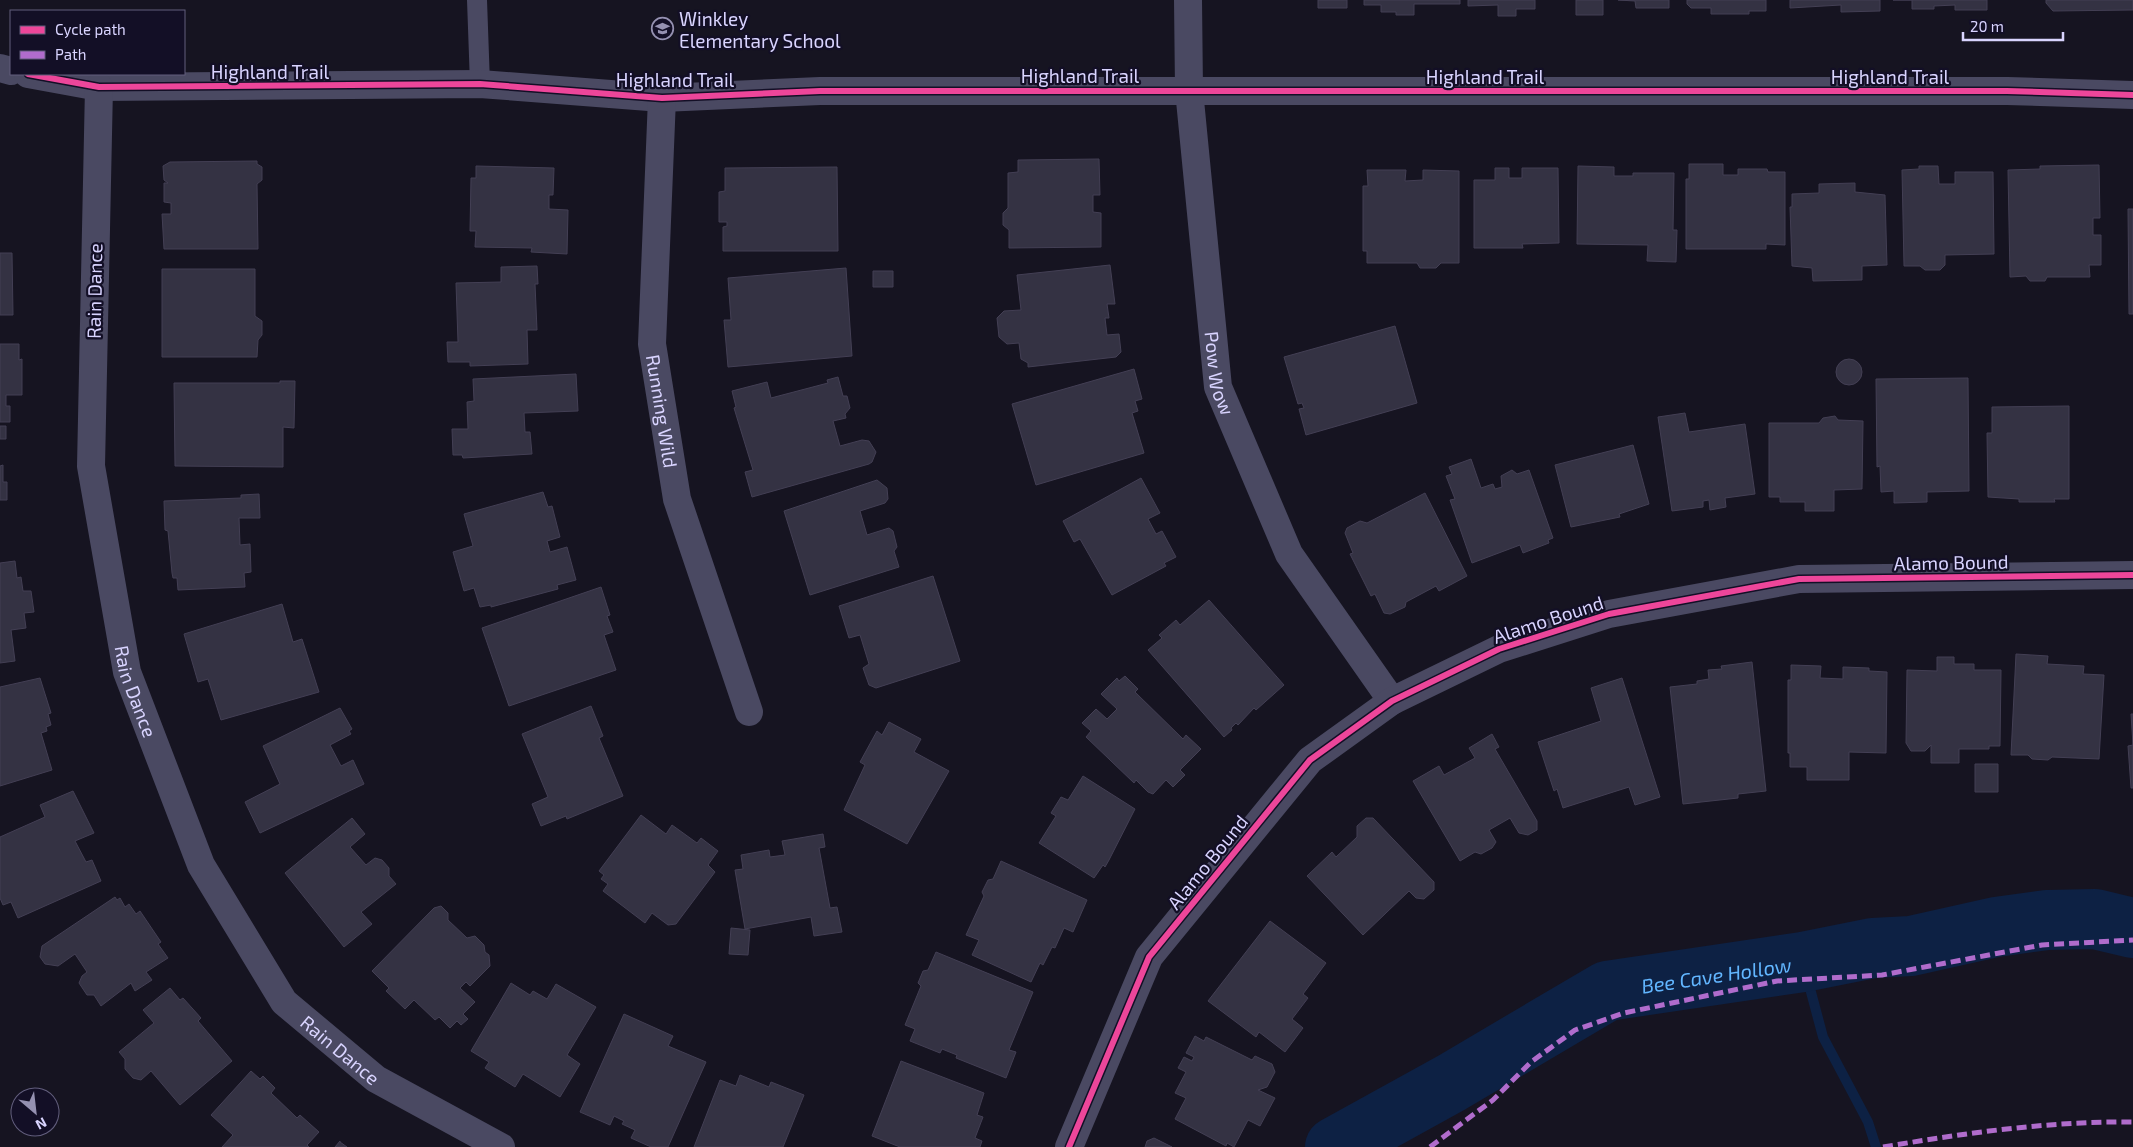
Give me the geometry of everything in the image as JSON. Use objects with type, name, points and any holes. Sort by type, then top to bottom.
[{"type":"street","name":"Pow Wow","points":[[1188,0],[1189,90],[1218,387],[1289,554],[1392,702]]},
{"type":"street","name":"Highland Trail","points":[[33,75],[99,87],[480,84],[662,98],[820,91],[2007,91],[2133,94]]},
{"type":"street","name":"Rain Dance","points":[[99,87],[91,466],[127,672],[202,865],[284,1002],[376,1079],[501,1147]]},
{"type":"street","name":"Running Wild","points":[[662,98],[652,344],[677,499],[749,712]]},
{"type":"street","name":"Alamo Bound","points":[[1070,1147],[1149,957],[1310,760],[1392,702],[1499,649],[1608,614],[1799,579],[2133,575]]},
{"type":"lane","points":[[477,0],[480,84]]},
{"type":"building","points":[[1318,0],[1347,0],[1347,8],[1318,8]]},
{"type":"building","points":[[1364,0],[1460,0],[1460,4],[1414,4],[1414,15],[1396,15],[1396,12],[1381,12],[1381,5],[1364,5]]},
{"type":"building","points":[[1468,0],[1535,0],[1535,9],[1516,9],[1516,16],[1498,16],[1498,5],[1468,6]]},
{"type":"building","points":[[1576,0],[1603,0],[1603,15],[1576,15]]},
{"type":"building","points":[[1618,0],[1669,0],[1669,8],[1636,8],[1635,1]]},
{"type":"building","points":[[1687,0],[1766,0],[1766,11],[1749,11],[1749,14],[1711,14],[1711,8],[1691,8],[1687,4]]},
{"type":"building","points":[[1790,0],[1880,0],[1880,11],[1841,12],[1841,5],[1790,8]]},
{"type":"building","points":[[1912,0],[1987,0],[1987,10],[1955,10],[1955,5],[1934,6],[1934,9],[1912,9]]},
{"type":"building","points":[[2046,0],[2133,0],[2133,10],[2053,11],[2046,3]]},
{"type":"building","points":[[1099,159],[1100,195],[1093,195],[1093,212],[1101,213],[1101,247],[1009,248],[1009,230],[1003,225],[1003,213],[1008,208],[1008,173],[1018,172],[1018,160]]},
{"type":"building","points":[[257,161],[257,164],[262,167],[262,180],[257,184],[258,249],[164,249],[162,214],[171,214],[171,203],[164,202],[164,183],[168,183],[164,180],[163,166],[170,162]]},
{"type":"building","points":[[1689,164],[1723,164],[1723,175],[1738,175],[1738,169],[1767,169],[1768,172],[1785,172],[1785,245],[1766,244],[1766,249],[1686,249],[1686,179],[1689,179]]},
{"type":"building","points":[[2099,165],[2100,218],[2093,218],[2093,235],[2101,235],[2101,265],[2089,265],[2090,277],[2047,277],[2045,281],[2030,281],[2026,276],[2010,277],[2008,170],[2040,169],[2040,166]]},
{"type":"building","points":[[476,166],[554,168],[553,195],[549,195],[549,209],[568,210],[567,254],[531,252],[532,248],[475,247],[476,231],[470,231],[471,178],[476,178]]},
{"type":"building","points":[[1578,166],[1614,167],[1614,176],[1633,176],[1633,173],[1674,173],[1673,230],[1677,230],[1676,262],[1647,261],[1648,245],[1577,244]]},
{"type":"building","points":[[1919,166],[1938,166],[1939,184],[1955,184],[1955,172],[1993,172],[1994,254],[1945,255],[1945,265],[1940,270],[1925,270],[1920,266],[1904,266],[1902,170],[1919,169]]},
{"type":"building","points":[[837,167],[838,251],[723,251],[723,227],[727,226],[727,222],[719,222],[719,192],[725,191],[725,168]]},
{"type":"building","points":[[1495,168],[1509,168],[1509,178],[1522,178],[1522,168],[1558,168],[1559,243],[1522,244],[1523,248],[1474,248],[1474,180],[1495,180]]},
{"type":"building","points":[[1367,170],[1406,170],[1405,181],[1423,180],[1423,170],[1459,171],[1459,263],[1441,263],[1436,268],[1420,268],[1417,263],[1367,263],[1367,251],[1363,251],[1363,186],[1368,186]]},
{"type":"building","points":[[1855,183],[1855,192],[1885,195],[1887,265],[1862,266],[1862,280],[1813,281],[1812,268],[1792,266],[1790,207],[1792,207],[1792,194],[1819,193],[1819,184]]},
{"type":"building","points":[[2128,209],[2133,209],[2133,314],[2129,314]]},
{"type":"building","points":[[0,253],[12,253],[13,315],[0,315]]},
{"type":"building","points":[[1110,265],[1115,304],[1107,304],[1109,318],[1105,318],[1107,335],[1119,334],[1121,352],[1116,357],[1028,367],[1028,363],[1021,359],[1019,343],[1007,344],[999,337],[997,318],[1004,311],[1021,310],[1017,275]]},
{"type":"building","points":[[537,266],[538,284],[535,284],[537,330],[527,330],[528,364],[470,366],[470,362],[448,362],[447,342],[458,342],[456,283],[501,282],[501,267]]},
{"type":"building","points":[[846,268],[852,356],[728,367],[724,320],[731,320],[728,278]]},
{"type":"building","points":[[162,269],[255,269],[255,316],[262,321],[262,335],[258,340],[257,357],[162,357]]},
{"type":"building","points":[[873,271],[893,271],[893,287],[873,287]]},
{"type":"building","points":[[1395,326],[1417,403],[1306,435],[1299,409],[1304,408],[1302,403],[1298,404],[1284,357]]},
{"type":"building","points":[[0,344],[19,344],[19,360],[22,359],[22,395],[6,395],[6,406],[10,406],[10,422],[0,422]]},
{"type":"building","points":[[1849,359],[1858,363],[1862,372],[1858,381],[1849,385],[1840,381],[1836,372],[1840,363]]},
{"type":"building","points":[[1134,369],[1142,399],[1135,401],[1138,411],[1132,413],[1144,453],[1036,485],[1012,404]]},
{"type":"building","points":[[576,374],[578,411],[524,413],[525,432],[530,432],[532,454],[463,458],[462,455],[453,455],[452,429],[468,429],[467,402],[474,401],[473,379]]},
{"type":"building","points":[[838,377],[843,396],[847,396],[850,408],[845,414],[846,418],[833,421],[840,446],[862,440],[869,441],[876,452],[872,462],[752,497],[745,472],[753,470],[734,408],[736,407],[732,391],[767,382],[771,398],[828,383],[827,380]]},
{"type":"building","points":[[1968,378],[1969,491],[1927,492],[1927,502],[1894,503],[1894,491],[1881,492],[1880,466],[1877,467],[1876,379]]},
{"type":"building","points":[[280,381],[295,381],[294,428],[283,427],[283,467],[175,466],[174,383],[280,383]]},
{"type":"building","points":[[2069,406],[2069,499],[2054,499],[2055,502],[2019,502],[2019,499],[1988,497],[1987,433],[1992,433],[1992,407]]},
{"type":"building","points":[[1685,413],[1689,432],[1745,424],[1755,494],[1725,498],[1726,507],[1710,510],[1709,500],[1703,501],[1703,507],[1672,511],[1658,417]]},
{"type":"building","points":[[1835,416],[1838,420],[1863,421],[1862,489],[1834,490],[1834,511],[1805,511],[1805,502],[1780,502],[1780,497],[1769,497],[1769,423],[1819,423],[1823,418]]},
{"type":"building","points":[[0,426],[6,426],[6,439],[0,439]]},
{"type":"building","points":[[1633,445],[1649,504],[1619,514],[1620,517],[1571,527],[1555,465]]},
{"type":"building","points":[[1471,459],[1481,488],[1493,484],[1495,489],[1502,487],[1501,476],[1512,470],[1517,474],[1529,470],[1553,538],[1548,540],[1549,543],[1523,553],[1520,545],[1472,563],[1450,500],[1455,499],[1446,476],[1452,474],[1449,467]]},
{"type":"building","points":[[3,465],[3,482],[7,482],[7,500],[0,500],[0,466]]},
{"type":"building","points":[[1141,478],[1160,513],[1148,519],[1156,534],[1162,531],[1176,557],[1164,563],[1166,566],[1112,595],[1080,539],[1074,542],[1063,521]]},
{"type":"building","points":[[877,480],[887,488],[888,499],[885,503],[860,511],[867,535],[889,528],[893,531],[897,547],[894,551],[899,567],[810,595],[784,511]]},
{"type":"building","points":[[543,492],[548,507],[552,506],[560,537],[547,541],[550,552],[567,547],[576,580],[557,585],[558,589],[491,607],[491,605],[480,607],[474,588],[464,591],[453,552],[473,546],[464,514]]},
{"type":"building","points":[[1425,493],[1467,576],[1439,591],[1436,586],[1406,602],[1405,607],[1390,614],[1384,613],[1375,594],[1371,596],[1350,554],[1353,553],[1345,533],[1347,528],[1360,521],[1367,523]]},
{"type":"building","points":[[259,494],[260,518],[239,518],[240,545],[250,544],[251,572],[244,573],[245,587],[178,590],[177,578],[173,578],[172,573],[168,531],[165,530],[164,501],[241,498],[241,495]]},
{"type":"building","points":[[15,561],[17,578],[21,577],[23,591],[31,591],[34,612],[24,613],[26,628],[11,630],[15,661],[0,663],[0,563]]},
{"type":"building","points":[[933,576],[960,661],[876,688],[869,685],[863,668],[869,664],[860,635],[849,638],[839,606]]},
{"type":"building","points":[[601,587],[610,615],[607,616],[613,632],[604,635],[616,670],[509,706],[482,628]]},
{"type":"building","points":[[1209,600],[1284,685],[1256,710],[1254,708],[1238,725],[1236,723],[1231,728],[1232,730],[1224,737],[1148,650],[1162,638],[1159,635],[1176,620],[1180,625]]},
{"type":"building","points":[[282,604],[293,642],[302,639],[319,692],[221,720],[208,679],[198,682],[184,634]]},
{"type":"building","points":[[2016,654],[2048,656],[2047,664],[2084,666],[2083,674],[2104,675],[2099,759],[2052,757],[2048,760],[2032,759],[2028,755],[2011,755]]},
{"type":"building","points":[[1937,657],[1954,657],[1954,664],[1974,664],[1974,670],[2001,670],[2000,746],[1989,746],[1989,749],[1959,749],[1959,763],[1931,763],[1931,745],[1925,751],[1911,751],[1906,743],[1907,670],[1937,671]]},
{"type":"building","points":[[1752,662],[1766,791],[1738,794],[1738,798],[1683,804],[1670,687],[1697,684],[1697,681],[1709,679],[1708,670],[1722,669],[1721,666]]},
{"type":"building","points":[[1791,665],[1821,666],[1820,678],[1843,679],[1843,667],[1869,668],[1869,671],[1887,672],[1886,753],[1849,752],[1849,780],[1807,780],[1807,767],[1790,767],[1790,753],[1788,753],[1788,680],[1791,680]]},
{"type":"building","points":[[1125,676],[1138,689],[1135,692],[1183,739],[1186,735],[1201,749],[1180,770],[1185,775],[1173,787],[1166,780],[1153,794],[1148,792],[1136,780],[1134,783],[1086,737],[1091,731],[1082,723],[1096,709],[1107,719],[1117,709],[1101,694],[1117,678],[1119,681]]},
{"type":"building","points":[[40,678],[51,713],[48,714],[51,725],[46,727],[47,731],[41,733],[52,770],[0,786],[0,687]]},
{"type":"building","points":[[1622,678],[1660,797],[1635,805],[1629,787],[1563,808],[1557,789],[1554,791],[1538,742],[1601,721],[1591,688]]},
{"type":"building","points":[[591,706],[603,736],[599,738],[623,796],[567,819],[566,816],[541,826],[532,804],[548,797],[522,734]]},
{"type":"building","points":[[340,708],[352,729],[349,731],[351,734],[330,745],[341,766],[353,760],[364,784],[260,833],[245,802],[280,784],[263,746]]},
{"type":"building","points":[[2131,714],[2133,714],[2133,745]]},
{"type":"building","points":[[889,722],[921,739],[914,752],[949,771],[907,844],[844,810],[865,765],[860,762],[877,731],[882,735]]},
{"type":"building","points":[[1492,734],[1499,747],[1495,749],[1537,821],[1537,830],[1528,835],[1519,833],[1510,818],[1489,830],[1496,842],[1492,848],[1481,854],[1475,852],[1460,861],[1413,781],[1439,766],[1444,775],[1475,758],[1469,748]]},
{"type":"building","points":[[2133,745],[2133,788],[2131,788],[2128,746]]},
{"type":"building","points":[[1975,764],[1998,764],[1998,792],[1975,792]]},
{"type":"building","points":[[1083,776],[1135,809],[1105,867],[1103,865],[1094,878],[1039,843],[1056,816],[1051,813],[1061,797],[1068,800]]},
{"type":"building","points":[[73,791],[94,833],[75,841],[86,862],[92,860],[101,881],[18,918],[11,902],[3,905],[0,898],[0,837],[45,817],[40,805]]},
{"type":"building","points":[[641,815],[666,834],[672,825],[697,843],[701,838],[718,851],[708,865],[715,872],[676,924],[668,925],[652,913],[645,923],[603,891],[608,884],[601,879],[604,875],[599,871]]},
{"type":"building","points":[[352,818],[365,834],[350,847],[366,865],[375,858],[382,860],[389,868],[389,876],[396,884],[361,912],[372,924],[344,947],[285,873]]},
{"type":"building","points":[[1366,818],[1373,818],[1434,882],[1434,890],[1424,899],[1416,898],[1409,891],[1363,935],[1307,876],[1332,852],[1336,857],[1357,837],[1357,826]]},
{"type":"building","points":[[823,834],[825,847],[819,848],[830,908],[837,907],[842,932],[814,936],[811,917],[745,929],[735,870],[743,869],[741,855],[769,850],[770,857],[785,855],[782,841]]},
{"type":"building","points":[[1001,861],[1087,900],[1073,932],[1064,928],[1055,948],[1052,947],[1043,965],[1040,963],[1031,982],[972,955],[979,940],[966,935],[984,896],[982,892],[988,880],[993,879]]},
{"type":"building","points":[[115,897],[117,900],[120,898],[125,907],[129,904],[136,914],[140,911],[161,942],[158,944],[168,958],[146,972],[152,980],[135,991],[131,983],[101,1006],[94,995],[87,995],[79,983],[82,976],[87,972],[75,954],[58,966],[45,964],[40,957],[42,946]]},
{"type":"building","points":[[441,906],[448,913],[448,920],[467,938],[475,936],[484,945],[485,952],[489,955],[490,966],[470,986],[466,982],[460,988],[475,1002],[463,1014],[468,1019],[461,1025],[457,1021],[450,1028],[439,1017],[435,1020],[414,1000],[405,1009],[386,991],[389,988],[372,971],[434,908]]},
{"type":"building","points":[[1270,921],[1326,963],[1303,994],[1308,998],[1292,1019],[1303,1028],[1285,1052],[1259,1032],[1256,1037],[1208,1001]]},
{"type":"building","points":[[731,928],[750,930],[748,955],[729,954]]},
{"type":"building","points":[[936,952],[1033,992],[1009,1050],[1016,1052],[1006,1078],[956,1058],[957,1055],[942,1049],[940,1053],[910,1041],[915,1029],[905,1025],[921,986],[918,983],[923,971],[928,970]]},
{"type":"building","points":[[511,983],[530,995],[533,991],[547,999],[556,984],[596,1007],[567,1055],[580,1064],[560,1097],[523,1074],[515,1087],[485,1068],[489,1062],[471,1051]]},
{"type":"building","points":[[170,988],[180,1000],[183,998],[201,1018],[198,1021],[232,1061],[180,1105],[151,1071],[141,1080],[133,1078],[125,1069],[125,1059],[119,1052],[154,1023],[143,1010]]},
{"type":"building","points":[[624,1014],[673,1036],[668,1046],[706,1062],[668,1147],[651,1147],[631,1138],[635,1130],[622,1124],[624,1121],[614,1116],[610,1125],[580,1112]]},
{"type":"building","points":[[1195,1036],[1204,1041],[1206,1037],[1252,1060],[1255,1056],[1272,1064],[1275,1072],[1267,1087],[1258,1090],[1275,1098],[1260,1126],[1248,1120],[1234,1147],[1227,1143],[1226,1146],[1175,1119],[1186,1098],[1175,1093],[1186,1072],[1178,1068],[1184,1057],[1192,1061],[1194,1057],[1186,1053]]},
{"type":"building","points":[[901,1061],[984,1093],[977,1115],[983,1117],[975,1138],[982,1141],[980,1147],[900,1147],[872,1136]]},
{"type":"building","points":[[251,1071],[260,1079],[263,1076],[275,1088],[271,1093],[297,1118],[300,1115],[319,1132],[307,1145],[309,1147],[222,1147],[233,1135],[211,1115]]},
{"type":"building","points":[[740,1075],[769,1087],[771,1082],[804,1095],[783,1147],[694,1147],[720,1080],[736,1086]]},
{"type":"building","points":[[1154,1138],[1172,1147],[1145,1147],[1147,1141]]},
{"type":"building","points":[[340,1142],[347,1147],[335,1147]]},
{"type":"waterway","name":"Bee Cave Hollow","points":[[1335,1147],[1451,1083],[1607,991],[1803,962],[1873,948],[1911,946],[1996,927],[2047,920],[2095,919],[2133,928]]},
{"type":"waterway","points":[[1803,962],[1823,1037],[1868,1122],[1876,1147]]},
{"type":"marked path","points":[[1430,1147],[1493,1100],[1531,1062],[1575,1030],[1624,1013],[1777,981],[1882,975],[2042,945],[2133,940]]},
{"type":"marked path","points":[[1883,1147],[2008,1129],[2102,1122],[2133,1122]]},
{"type":"cycle path","points":[[33,75],[99,87],[480,84],[662,98],[820,91],[2007,91],[2133,95]]},
{"type":"cycle path","points":[[1069,1147],[1149,957],[1310,760],[1392,701],[1499,649],[1609,614],[1799,579],[2133,575]]},
{"type":"place","name":"Winkley Elementary School","points":[[663,29]]}]
